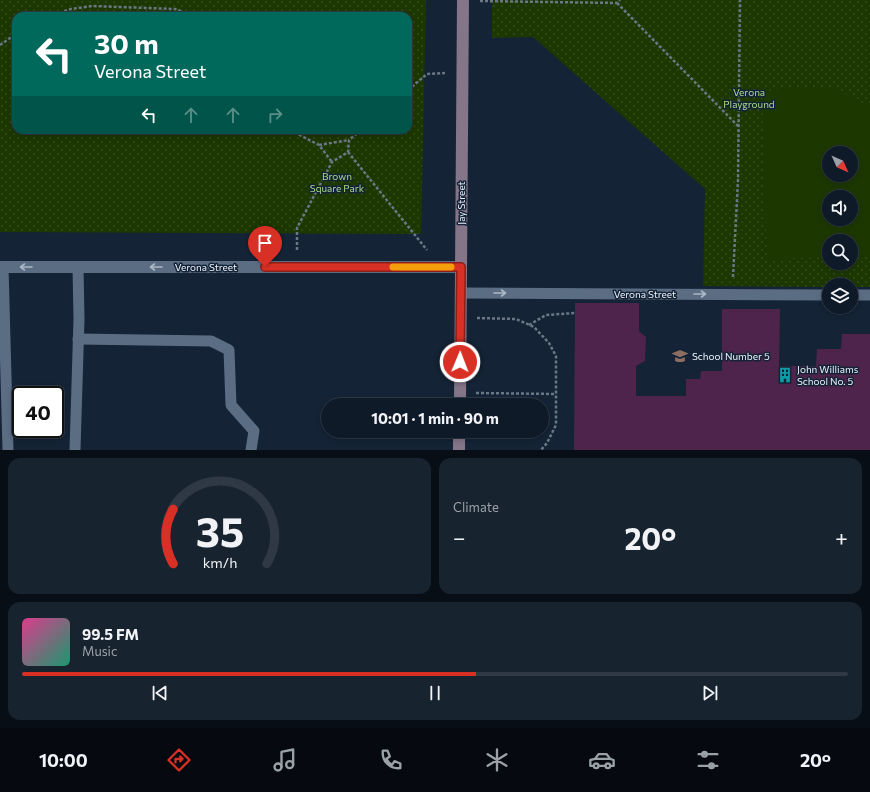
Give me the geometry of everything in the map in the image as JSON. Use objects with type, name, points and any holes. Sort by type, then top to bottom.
[{"type":"street","name":"Jay Street","points":[[460,398],[463,0]]},
{"type":"street","name":"Verona Street","points":[[2,267],[461,267]]},
{"type":"street","points":[[459,438],[459,450]]},
{"type":"lane","points":[[2,267],[8,450]]},
{"type":"lane","points":[[75,450],[78,267]]},
{"type":"lane","name":"Verona Street","points":[[461,293],[822,295]]},
{"type":"lane","points":[[858,295],[870,295]]},
{"type":"lane","points":[[78,339],[211,341],[229,350],[231,405],[254,431],[251,450]]},
{"type":"path","points":[[463,0],[617,3],[738,126]]},
{"type":"path","points":[[617,3],[620,0]]},
{"type":"path","points":[[732,294],[738,180],[740,0]]},
{"type":"path","points":[[62,12],[92,6],[175,9],[183,12]]},
{"type":"path","points":[[0,45],[12,37]]},
{"type":"path","points":[[412,87],[427,74],[462,72]]},
{"type":"path","points":[[298,134],[320,145],[332,162]]},
{"type":"path","points":[[320,145],[349,140],[356,134]]},
{"type":"path","points":[[349,140],[348,152],[431,254]]},
{"type":"path","points":[[296,267],[297,228],[332,162],[348,152]]},
{"type":"path","points":[[529,325],[546,315],[575,313]]},
{"type":"path","points":[[460,317],[516,319],[534,327],[549,342],[556,356],[556,425],[547,443],[542,449]]},
{"type":"path","points":[[460,393],[556,394]]},
{"type":"green space","name":"Brown Square Park","points":[[0,0],[426,0],[421,234],[0,232]]},
{"type":"green space","name":"Verona Playground","points":[[492,0],[870,0],[870,287],[858,287],[858,278],[822,278],[822,287],[703,286],[705,189],[533,37],[492,38]]},
{"type":"green space","points":[[797,87],[837,89],[870,107],[870,255],[858,256],[858,234],[822,234],[822,257],[767,259],[762,92]]},
{"type":"building","name":"John Williams School No. 5","points":[[575,303],[639,303],[639,331],[646,337],[645,361],[636,366],[636,396],[686,396],[686,379],[700,379],[701,371],[722,371],[722,309],[780,309],[779,366],[816,366],[817,349],[841,349],[842,334],[870,334],[870,450],[574,450]]},
{"type":"slow traffic","points":[[393,267],[451,267]]},
{"type":"place","name":"School Number 5","points":[[680,356]]},
{"type":"place","name":"John Williams School No. 5","points":[[785,375]]},
{"type":"route","points":[[265,267],[461,267],[460,362]]}]
